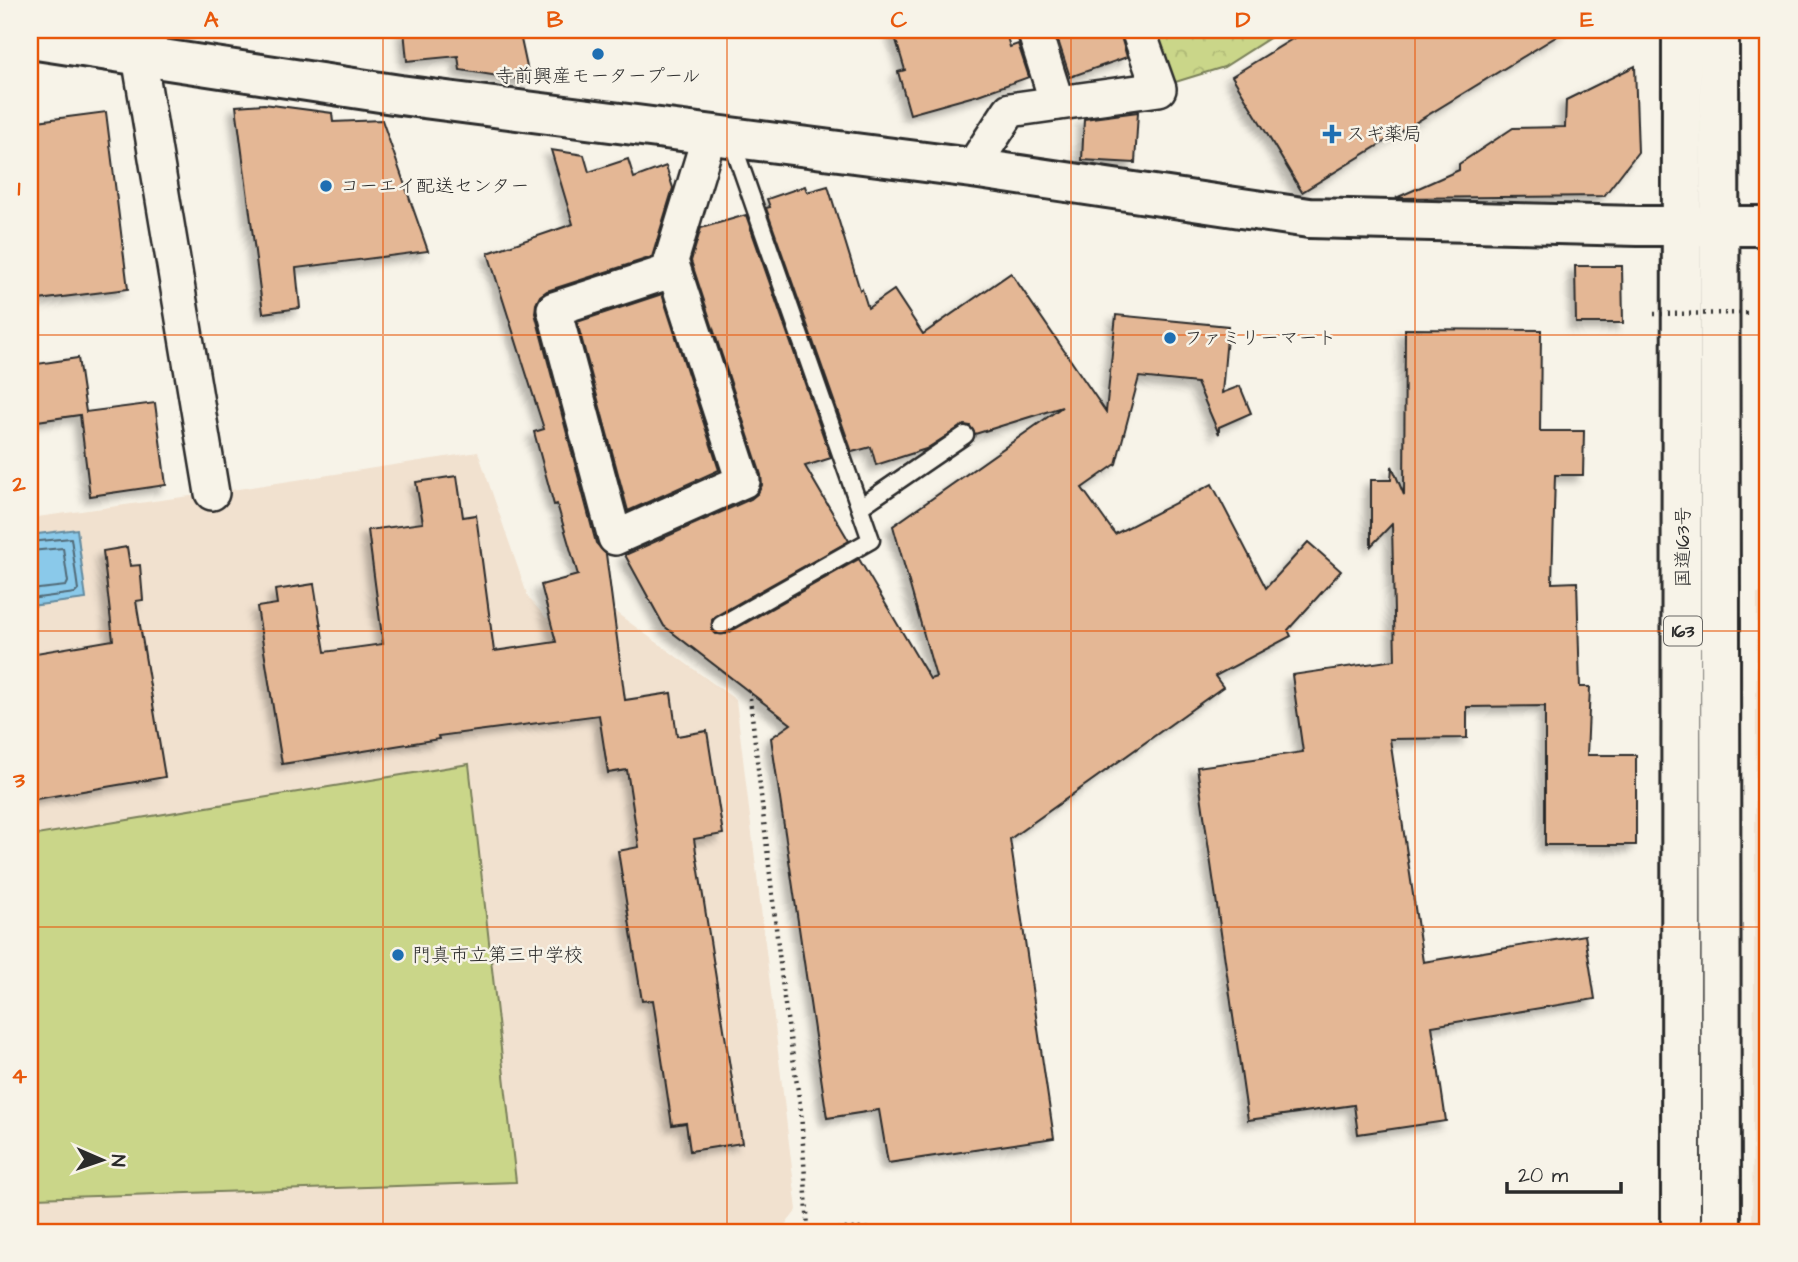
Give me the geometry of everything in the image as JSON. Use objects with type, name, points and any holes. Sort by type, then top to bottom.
[{"type":"main road","name":"国道163号","points":[[1682,30],[1701,226],[1721,1232]]},
{"type":"main road","name":"国道163号","points":[[1666,1231],[1701,226],[1719,30]]},
{"type":"main road","points":[[30,39],[400,95],[972,168],[1309,218],[1768,226]]},
{"type":"street","points":[[1034,30],[1057,103]]},
{"type":"street","points":[[972,168],[1010,110],[1159,89],[1138,30]]},
{"type":"street","points":[[139,56],[212,493]]},
{"type":"street","points":[[674,270],[554,309],[615,538],[743,481],[674,270],[671,261],[720,137]]},
{"type":"lane","points":[[720,137],[871,540],[721,625]]},
{"type":"lane","points":[[860,506],[965,435]]},
{"type":"path","points":[[1654,314],[1748,313]]},
{"type":"path","points":[[750,698],[784,998],[801,1111],[808,1228]]},
{"type":"path","points":[[796,1232],[808,1228],[1666,1231]]},
{"type":"shaded area","name":"門真市立第三中学校","points":[[478,452],[528,597],[546,618],[611,609],[736,700],[797,1210],[782,1229],[30,1231],[30,518]]},
{"type":"shaded area","points":[[1757,593],[1768,593],[1768,1232],[1752,1232]]},
{"type":"green space","points":[[1152,30],[1282,30],[1224,67],[1169,84]]},
{"type":"green space","points":[[469,764],[516,1182],[35,1198],[30,1152],[30,836]]},
{"type":"water","points":[[77,529],[86,599],[30,606],[30,535]]},
{"type":"building","points":[[404,30],[519,30],[530,81],[460,70],[458,56],[407,61]]},
{"type":"building","points":[[893,30],[1005,30],[1010,47],[1018,44],[1029,77],[910,114],[898,72],[905,70]]},
{"type":"building","points":[[1119,30],[1127,57],[1070,77],[1055,31]]},
{"type":"building","name":"スギ薬局","points":[[1307,30],[1567,30],[1302,192],[1232,76]]},
{"type":"building","points":[[1635,66],[1638,152],[1604,196],[1396,198],[1459,170],[1459,164],[1513,128],[1565,127],[1566,100]]},
{"type":"building","name":"コーエイ配送センター","points":[[264,104],[332,113],[333,122],[382,120],[428,251],[296,268],[300,308],[263,313],[236,106]]},
{"type":"building","points":[[106,112],[128,289],[30,301],[30,122]]},
{"type":"building","points":[[1138,112],[1135,163],[1082,160],[1084,119]]},
{"type":"building","points":[[551,150],[584,155],[589,172],[628,159],[634,178],[666,166],[673,188],[652,257],[547,291],[540,296],[535,313],[596,543],[606,554],[625,700],[671,693],[677,736],[707,731],[723,834],[694,839],[742,1143],[690,1151],[686,1123],[672,1125],[653,1000],[642,1001],[618,851],[639,847],[627,770],[608,773],[599,715],[438,736],[439,739],[282,764],[257,607],[277,604],[275,590],[314,584],[325,652],[383,644],[368,530],[423,523],[416,482],[457,476],[463,517],[476,515],[494,651],[556,642],[541,585],[578,575],[557,504],[554,505],[534,432],[544,429],[488,253],[573,224]]},
{"type":"building","points":[[805,186],[807,192],[828,186],[868,308],[894,290],[923,334],[1011,273],[1106,412],[1116,315],[1228,326],[1222,393],[1240,386],[1251,413],[1219,427],[1219,434],[1197,383],[1139,377],[1116,464],[1082,488],[1115,534],[1212,484],[1266,588],[1308,542],[1341,571],[1288,630],[1291,636],[1215,676],[1223,687],[1010,839],[1054,1138],[888,1163],[879,1110],[827,1118],[771,738],[791,724],[664,626],[625,555],[751,499],[762,485],[691,261],[701,228],[746,215],[831,458],[805,466],[849,541],[716,616],[712,620],[712,630],[716,634],[726,634],[859,559],[930,679],[936,677],[893,526],[1062,407],[975,434],[970,426],[964,425],[926,449],[876,465],[871,447],[852,452],[766,208],[770,207],[767,199]]},
{"type":"building","points":[[1575,266],[1622,266],[1623,323],[1576,323]]},
{"type":"building","points":[[662,294],[719,470],[628,511],[577,322]]},
{"type":"building","points":[[1405,329],[1541,330],[1540,431],[1584,431],[1583,475],[1555,475],[1552,583],[1577,582],[1580,687],[1590,687],[1587,755],[1636,755],[1636,845],[1545,845],[1545,706],[1467,707],[1467,738],[1390,739],[1423,962],[1585,935],[1595,999],[1432,1026],[1446,1121],[1358,1134],[1354,1105],[1248,1120],[1197,767],[1303,752],[1292,675],[1395,660],[1392,524],[1371,546],[1371,480],[1391,480],[1392,466],[1404,495]]},
{"type":"building","points":[[78,358],[86,412],[155,403],[166,485],[90,496],[80,415],[30,422],[30,365]]},
{"type":"building","points":[[127,547],[130,566],[140,565],[143,600],[136,601],[165,777],[30,800],[30,654],[113,640],[103,551]]},
{"type":"place","name":"寺前興産モータープール","points":[[598,54]]},
{"type":"place","name":"スギ薬局","points":[[1332,134]]},
{"type":"place","name":"コーエイ配送センター","points":[[326,186]]},
{"type":"place","name":"ファミリーマート","points":[[1170,338]]},
{"type":"place","name":"門真市立第三中学校","points":[[398,955]]}]
